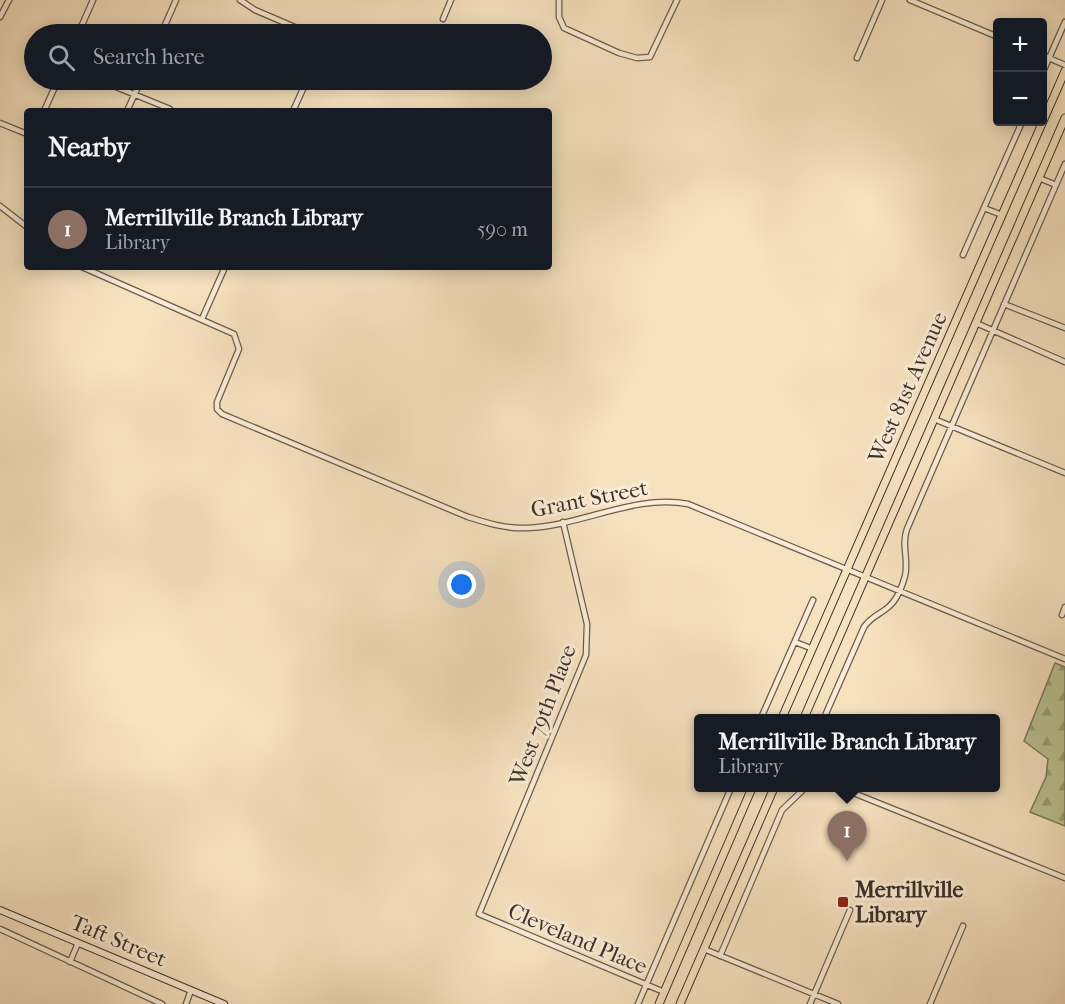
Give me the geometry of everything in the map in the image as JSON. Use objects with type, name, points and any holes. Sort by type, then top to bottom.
[{"type":"main road","name":"West 81st Avenue","points":[[784,714],[1065,71]]},
{"type":"main road","name":"West 81st Avenue","points":[[806,714],[1065,118]]},
{"type":"main road","points":[[659,1004],[750,792]]},
{"type":"main road","points":[[680,1004],[772,792]]},
{"type":"main road","name":"Taft Street","points":[[0,910],[224,1004]]},
{"type":"street","points":[[0,17],[9,0]]},
{"type":"street","points":[[82,24],[93,0]]},
{"type":"street","points":[[165,24],[176,0]]},
{"type":"street","points":[[240,0],[255,10],[288,24]]},
{"type":"street","points":[[559,0],[559,17],[564,28],[598,45],[637,58],[650,57],[677,0]]},
{"type":"street","points":[[857,58],[882,0]]},
{"type":"street","points":[[910,0],[993,35]]},
{"type":"street","points":[[443,19],[450,1]]},
{"type":"street","points":[[1043,72],[1065,22]]},
{"type":"street","points":[[1049,58],[1065,65]]},
{"type":"street","points":[[45,108],[53,90]]},
{"type":"street","points":[[125,90],[168,108]]},
{"type":"street","points":[[128,108],[137,90]]},
{"type":"street","points":[[294,108],[302,90]]},
{"type":"street","points":[[0,123],[24,133]]},
{"type":"street","points":[[963,255],[1020,126]]},
{"type":"street","points":[[826,714],[864,627],[869,620],[891,605],[900,589],[906,571],[905,533],[1065,164]]},
{"type":"street","points":[[1039,178],[1056,185]]},
{"type":"street","points":[[0,206],[24,225]]},
{"type":"street","points":[[984,208],[1002,215]]},
{"type":"street","name":"Grant Street","points":[[89,270],[232,333],[239,342],[238,352],[217,402],[217,409],[222,414],[477,520],[496,525],[527,528],[646,503],[680,502],[866,575],[1065,659]]},
{"type":"street","points":[[202,320],[224,270]]},
{"type":"street","points":[[1005,304],[1065,328]]},
{"type":"street","points":[[976,323],[1065,362]]},
{"type":"street","points":[[934,419],[1065,473]]},
{"type":"street","name":"West 79th Place","points":[[478,914],[580,672],[587,650],[587,624],[563,522]]},
{"type":"street","points":[[763,714],[813,600]]},
{"type":"street","points":[[1062,615],[1065,607]]},
{"type":"street","points":[[795,642],[813,649]]},
{"type":"street","points":[[638,1004],[729,792]]},
{"type":"street","points":[[720,956],[782,810],[801,792]]},
{"type":"street","points":[[851,792],[1065,878]]},
{"type":"street","points":[[810,1004],[850,910]]},
{"type":"street","name":"Cleveland Place","points":[[478,914],[664,992]]},
{"type":"street","points":[[930,1004],[963,926]]},
{"type":"street","points":[[0,929],[162,1004]]},
{"type":"street","points":[[70,962],[78,943]]},
{"type":"street","points":[[704,949],[838,1004]]},
{"type":"street","points":[[186,1004],[191,990]]},
{"type":"green space","points":[[1055,663],[1065,667],[1065,826],[1030,812],[1046,777],[1048,759],[1024,741]]},
{"type":"place","name":"Merrillville Branch Library","points":[[847,861]]},
{"type":"place","name":"Merrillville Library","points":[[843,902]]}]
